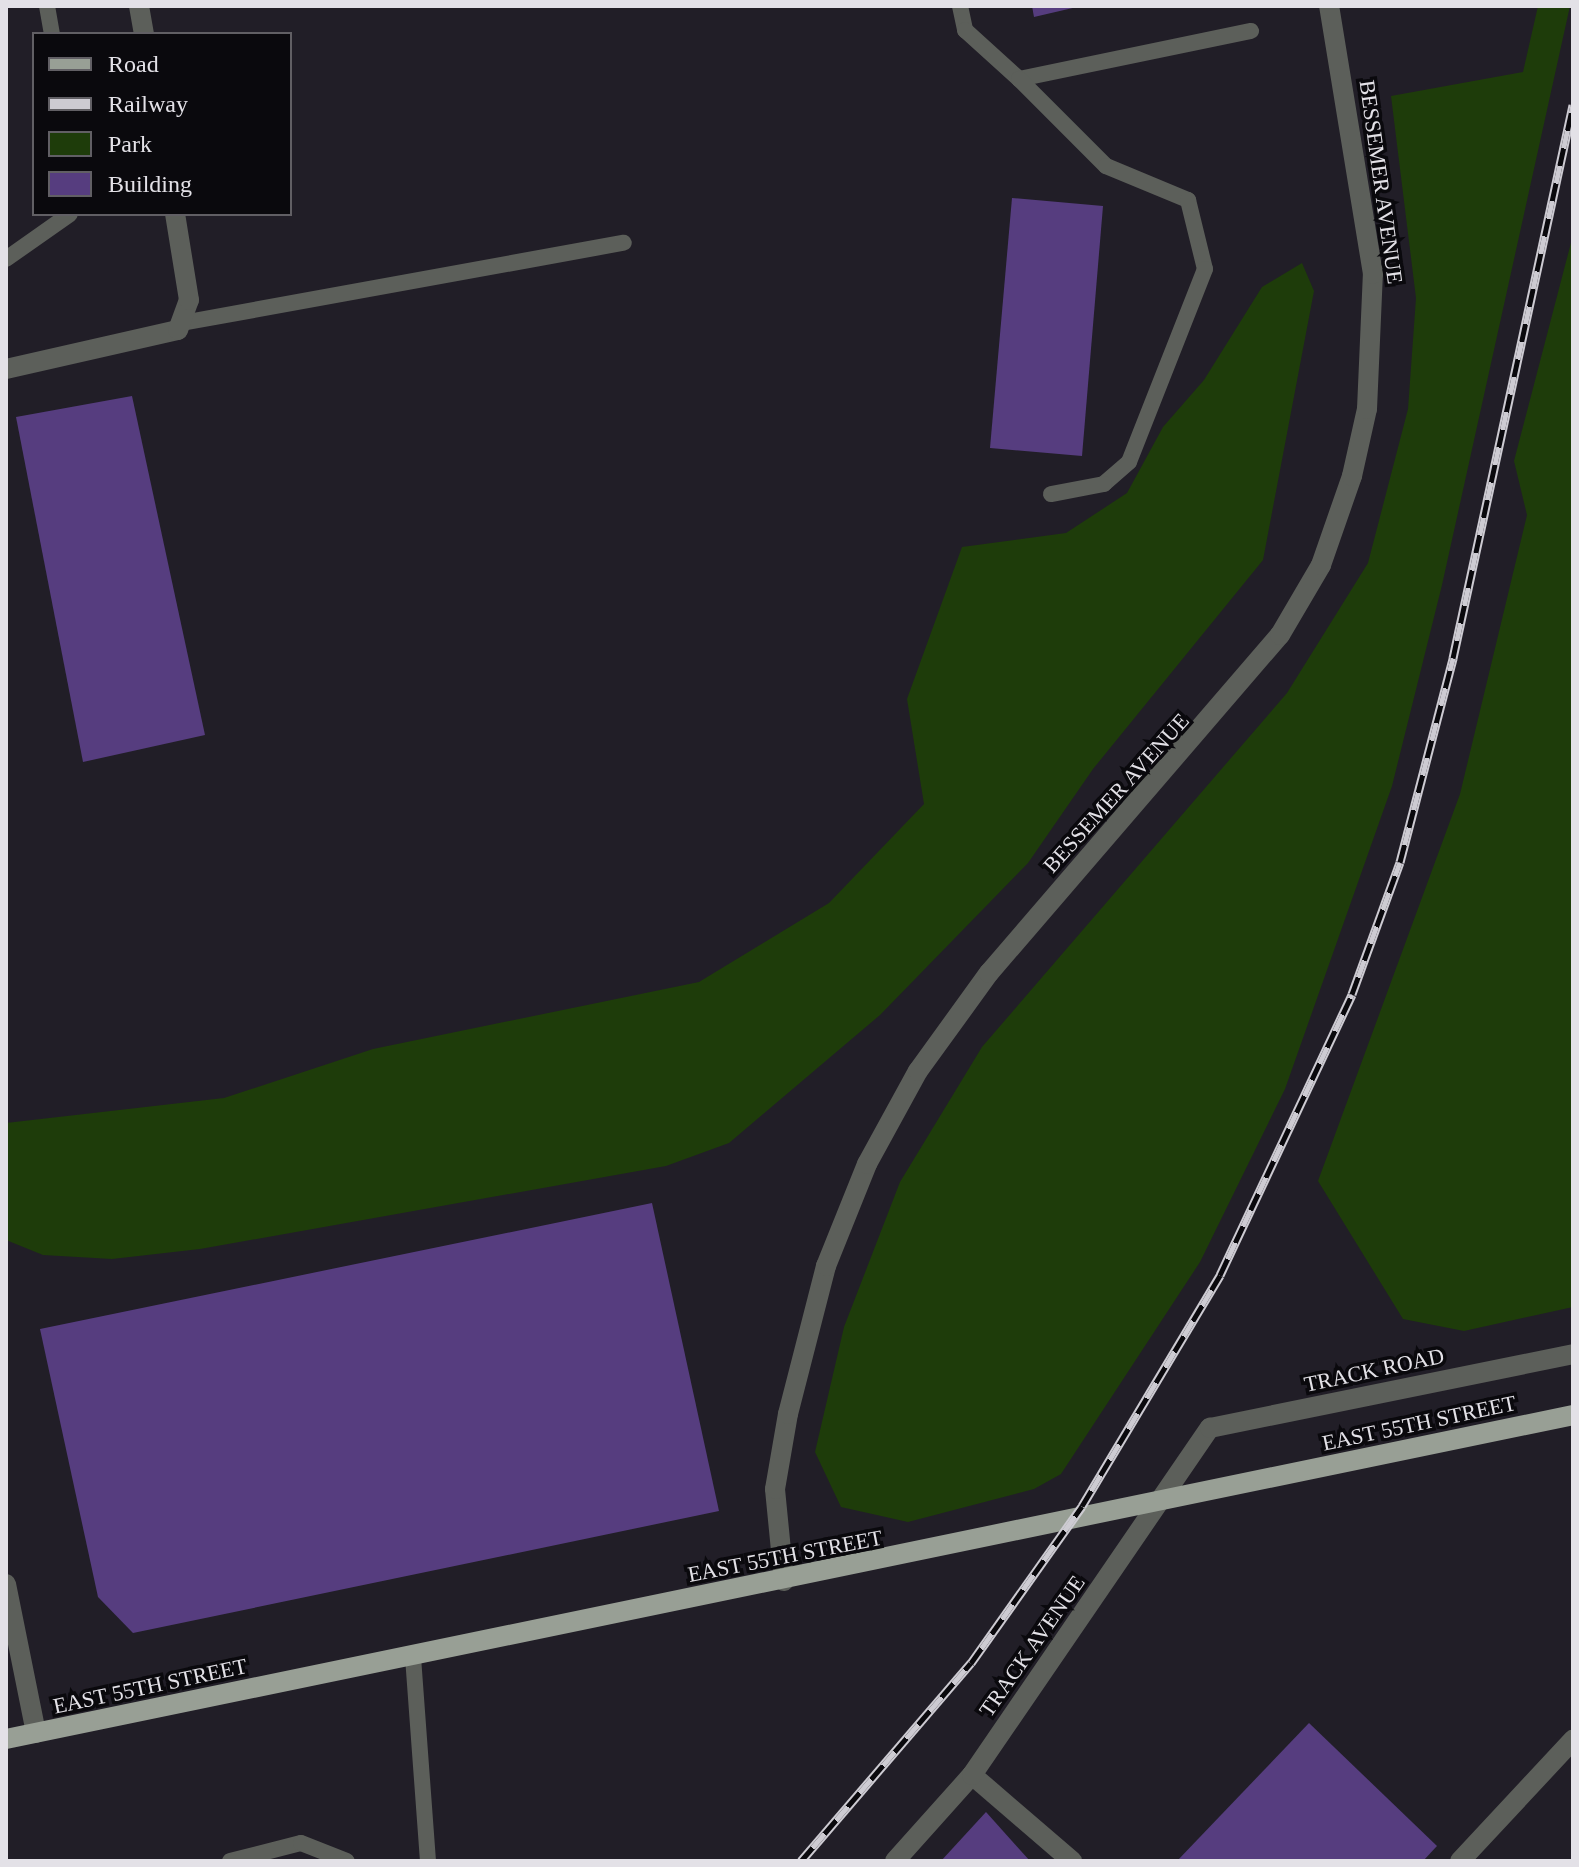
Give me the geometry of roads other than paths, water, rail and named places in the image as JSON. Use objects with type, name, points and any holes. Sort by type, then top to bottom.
[{"type":"main road","name":"EAST 55TH STREET","points":[[6,1739],[784,1581],[1573,1415]]},
{"type":"street","points":[[139,6],[144,32]]},
{"type":"street","name":"BESSEMER AVENUE","points":[[784,1581],[775,1489],[788,1414],[826,1266],[867,1164],[918,1071],[989,973],[1280,635],[1321,565],[1352,476],[1367,409],[1373,274],[1329,6]]},
{"type":"street","points":[[6,369],[165,338],[182,323],[189,300],[175,216]]},
{"type":"street","name":"TRACK ROAD","points":[[1196,1449],[1210,1428],[1573,1354]]},
{"type":"street","name":"TRACK AVENUE","points":[[895,1861],[972,1775],[1196,1449]]},
{"type":"street","points":[[6,1584],[36,1733]]},
{"type":"street","points":[[1460,1861],[1573,1740]]},
{"type":"street","points":[[972,1775],[1072,1861]]},
{"type":"lane","points":[[47,6],[52,32]]},
{"type":"lane","points":[[960,6],[965,30],[1106,166],[1188,200],[1205,269],[1129,462],[1104,484],[1051,494]]},
{"type":"lane","points":[[1019,79],[1251,31]]},
{"type":"lane","points":[[6,259],[67,216]]},
{"type":"lane","points":[[182,323],[624,243]]},
{"type":"lane","points":[[413,1657],[428,1861]]},
{"type":"lane","points":[[230,1861],[301,1843],[347,1861]]},
{"type":"railway","points":[[801,1861],[971,1663],[1082,1506],[1220,1275],[1352,994],[1400,862],[1453,658],[1573,105]]}]
